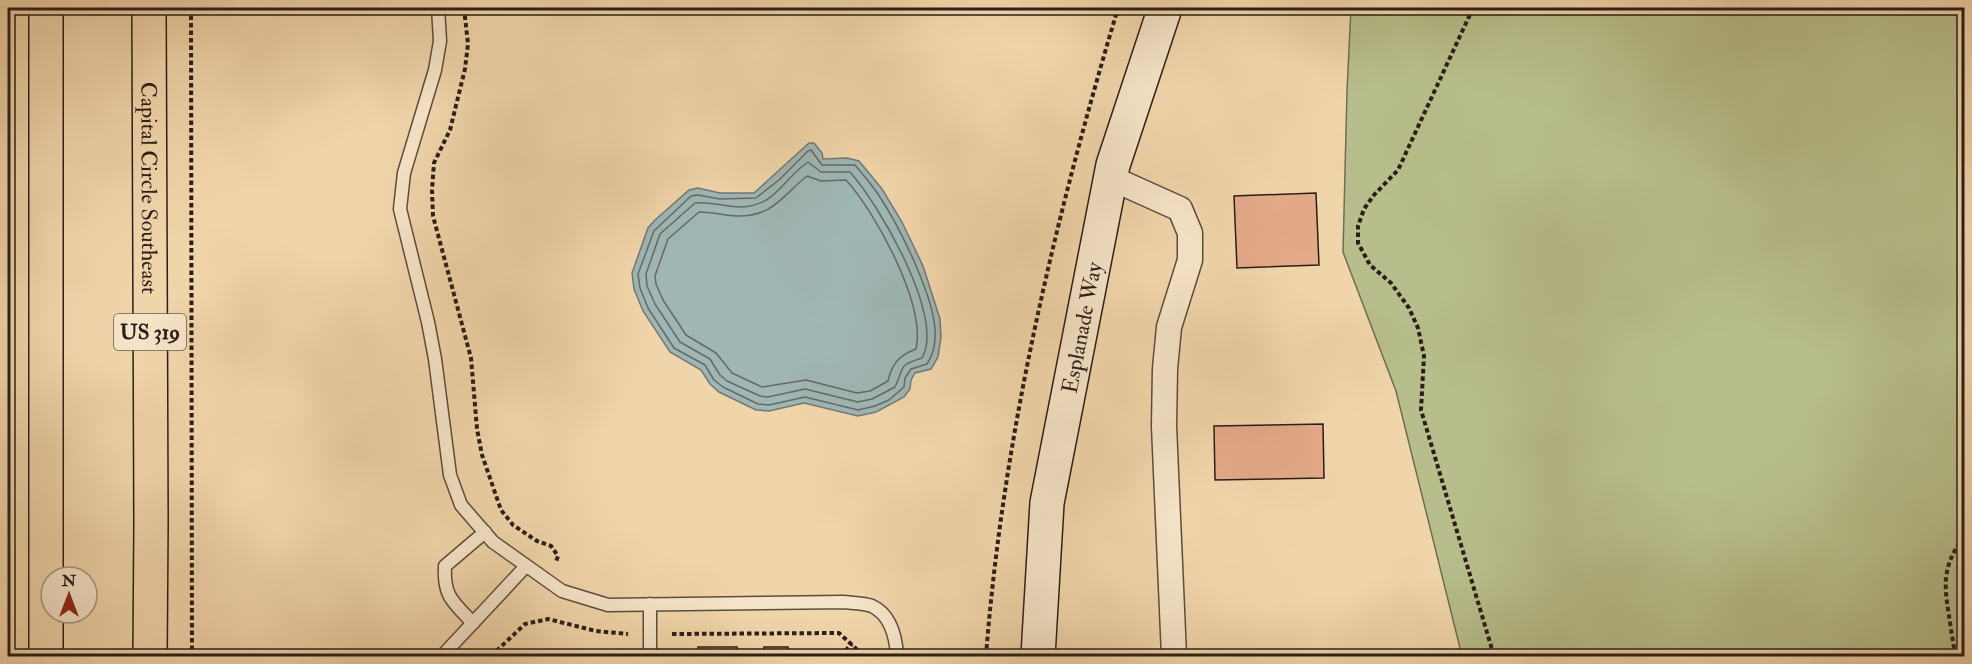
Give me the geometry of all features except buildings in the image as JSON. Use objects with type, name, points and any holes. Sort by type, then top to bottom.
[{"type":"main road","points":[[46,8],[46,657]]},
{"type":"main road","name":"Capital Circle Southeast","points":[[149,8],[152,523],[150,657]]},
{"type":"street","name":"Esplanade Way","points":[[1038,657],[1047,503],[1111,178],[1165,8]]},
{"type":"street","points":[[1111,178],[1180,209],[1190,233],[1190,260],[1169,327],[1165,369],[1164,426],[1174,657]]},
{"type":"lane","points":[[438,8],[440,41],[435,70],[404,173],[400,209],[432,341],[450,474],[461,505],[493,542],[562,591],[608,605],[843,602],[872,606],[884,615],[892,627],[897,657]]},
{"type":"lane","points":[[473,623],[451,599],[444,585],[445,566],[485,532]]},
{"type":"lane","points":[[442,657],[526,566]]},
{"type":"lane","points":[[650,604],[650,657]]},
{"type":"path","points":[[191,8],[192,657]]},
{"type":"path","points":[[464,8],[468,44],[465,69],[450,130],[434,163],[433,216],[471,358],[477,429],[482,455],[501,510],[513,525],[537,542],[551,546],[558,556],[550,583]]},
{"type":"path","points":[[986,657],[992,585],[1011,463],[1047,268],[1085,118],[1118,8]]},
{"type":"path","points":[[1473,8],[1398,170],[1364,209],[1358,226],[1358,243],[1370,265],[1391,283],[1409,308],[1418,328],[1424,356],[1421,410],[1494,657]]},
{"type":"path","points":[[1954,657],[1946,592],[1946,572],[1956,548],[1965,536]]},
{"type":"path","points":[[491,657],[525,624],[548,619],[596,631],[650,634],[839,633],[864,657]]},
{"type":"path","points":[[840,657],[852,644]]},
{"type":"green space","points":[[1351,8],[1964,8],[1964,656],[1462,656],[1396,391],[1343,252]]},
{"type":"water","points":[[809,143],[814,143],[822,153],[823,159],[847,158],[859,161],[882,189],[902,222],[923,266],[940,319],[941,337],[938,357],[931,369],[915,373],[910,389],[904,397],[876,412],[858,416],[804,403],[769,411],[756,410],[719,392],[710,384],[701,370],[670,352],[643,311],[634,289],[632,273],[648,228],[689,190],[698,188],[720,193],[754,193]]}]
